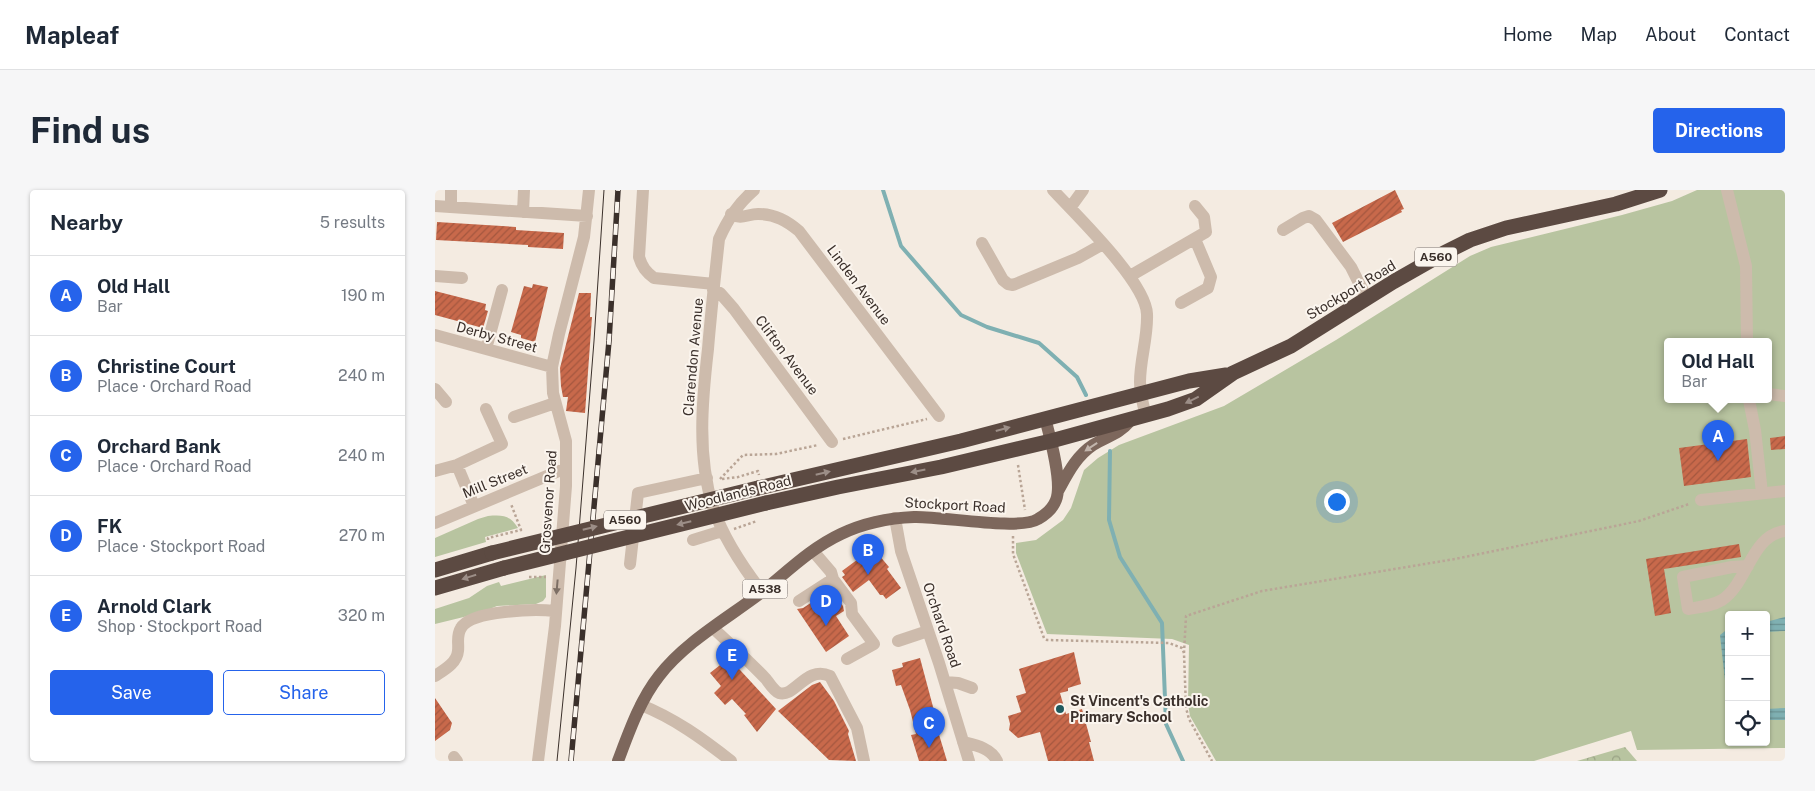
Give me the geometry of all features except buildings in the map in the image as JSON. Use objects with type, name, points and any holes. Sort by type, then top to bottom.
[{"type":"highway","name":"Stockport Road","points":[[1051,441],[1138,418],[1195,399],[1233,373],[1291,346],[1444,252],[1481,235],[1610,206],[1660,190]]},
{"type":"highway","name":"Stockport Road","points":[[1045,418],[1141,395],[1189,381],[1233,373]]},
{"type":"highway","name":"Woodlands Road","points":[[435,570],[492,553],[1045,418]]},
{"type":"highway","name":"Woodlands Road","points":[[435,588],[504,568],[766,503],[941,467],[1051,441]]},
{"type":"main road","points":[[1045,418],[1057,473],[1058,491]]},
{"type":"main road","name":"Stockport Road","points":[[618,761],[641,705],[654,683],[670,663],[813,551],[854,528],[895,518],[917,517],[1013,524],[1027,523],[1039,519],[1052,507],[1057,499],[1058,491],[1081,454],[1093,445],[1122,431],[1138,418]]},
{"type":"street","points":[[451,190],[451,207]]},
{"type":"street","points":[[523,212],[524,190]]},
{"type":"street","name":"Grosvenor Road","points":[[538,761],[555,626],[566,486],[565,436],[552,388],[552,367],[585,237],[589,190]]},
{"type":"street","points":[[643,190],[639,257],[647,273],[654,278],[714,287]]},
{"type":"street","name":"Clarendon Avenue","points":[[754,190],[741,201],[731,214],[719,239],[702,407],[703,461],[713,506],[722,531],[744,569],[762,592]]},
{"type":"street","points":[[1053,190],[1130,276],[1144,298],[1147,313],[1147,332],[1140,380],[1141,395],[1138,418]]},
{"type":"street","points":[[1070,208],[1083,190]]},
{"type":"street","points":[[1727,190],[1746,266],[1747,338]]},
{"type":"street","points":[[435,206],[587,216]]},
{"type":"street","points":[[1130,276],[1205,232],[1204,218],[1195,206]]},
{"type":"street","name":"Linden Avenue","points":[[731,214],[738,218],[757,214],[771,216],[784,220],[799,231],[939,416]]},
{"type":"street","points":[[1283,230],[1309,216],[1316,220],[1351,267],[1367,298]]},
{"type":"street","points":[[1181,303],[1208,288],[1211,278],[1195,239]]},
{"type":"street","points":[[982,243],[1003,280],[1013,285],[1079,258],[1103,244]]},
{"type":"street","points":[[435,276],[461,278]]},
{"type":"street","name":"Clifton Avenue","points":[[714,287],[734,308],[832,442]]},
{"type":"street","points":[[486,349],[502,290]]},
{"type":"street","name":"Derby Street","points":[[435,335],[552,367]]},
{"type":"street","points":[[435,389],[446,402]]},
{"type":"street","points":[[1772,394],[1785,396]]},
{"type":"street","points":[[514,417],[555,403]]},
{"type":"street","points":[[1750,403],[1755,430],[1762,494]]},
{"type":"street","points":[[435,472],[457,465],[502,444],[486,409]]},
{"type":"street","points":[[457,465],[474,506]]},
{"type":"street","name":"Mill Street","points":[[435,522],[566,468]]},
{"type":"street","points":[[630,564],[638,493],[707,478]]},
{"type":"street","points":[[1701,500],[1785,491]]},
{"type":"street","name":"Orchard Road","points":[[895,518],[901,551],[945,682],[969,761]]},
{"type":"street","points":[[693,540],[722,531]]},
{"type":"street","points":[[1748,566],[1732,567],[1683,577],[1688,609],[1709,606],[1721,601],[1729,594],[1748,566],[1762,541],[1785,531]]},
{"type":"street","points":[[813,551],[831,572],[833,579],[851,603],[852,614],[874,644],[847,659]]},
{"type":"street","points":[[799,601],[833,579]]},
{"type":"street","points":[[435,676],[451,665],[458,653],[457,639],[461,628],[466,622],[491,614],[509,611],[536,609],[555,611]]},
{"type":"street","points":[[713,628],[781,694],[788,692],[815,673],[821,672],[830,676],[857,728],[864,761]]},
{"type":"street","points":[[898,642],[928,631]]},
{"type":"street","points":[[945,682],[958,683],[972,688]]},
{"type":"street","points":[[641,705],[664,715],[685,728],[731,761]]},
{"type":"street","points":[[963,742],[988,751],[997,761]]},
{"type":"path","points":[[758,471],[738,477],[720,479],[743,455],[776,454],[939,416]]},
{"type":"path","points":[[1018,466],[1027,523]]},
{"type":"path","points":[[488,538],[521,530],[507,493]]},
{"type":"path","points":[[1213,761],[1189,719],[1186,708],[1184,653],[1186,616],[1262,591],[1455,559],[1639,520],[1701,500]]},
{"type":"path","points":[[1013,524],[1013,554],[1044,638],[1047,640],[1158,642],[1179,645],[1184,653]]},
{"type":"path","points":[[529,577],[558,577]]},
{"type":"green space","points":[[1697,190],[1785,190],[1785,748],[1637,750],[1631,731],[1534,761],[1216,761],[1190,716],[1188,704],[1189,645],[1172,639],[1047,634],[1016,553],[1016,543],[1036,540],[1063,520],[1071,508],[1084,470],[1098,458],[1119,445],[1224,406],[1336,340],[1470,256],[1491,247],[1622,215],[1672,201]]},
{"type":"green space","points":[[488,516],[509,518],[518,528],[485,537],[486,542],[435,557],[435,538]]},
{"type":"green space","points":[[546,575],[546,597],[543,601],[536,604],[497,606],[480,613],[435,624],[435,609],[469,598],[487,586],[499,582],[501,586]]},
{"type":"green space","points":[[1625,747],[1637,761],[1577,761]]},
{"type":"water","points":[[1785,617],[1785,631],[1770,632],[1770,621]]},
{"type":"water","points":[[1725,631],[1725,681],[1720,635]]},
{"type":"water","points":[[1785,708],[1785,720],[1770,720],[1770,709]]},
{"type":"waterway","points":[[883,190],[901,246],[961,315],[987,327],[1039,343],[1077,377],[1086,395]]},
{"type":"waterway","points":[[1110,451],[1109,520],[1120,557],[1162,623],[1166,724],[1183,761]]},
{"type":"tram line","points":[[557,761],[576,568],[604,190]]},
{"type":"railway","points":[[571,761],[609,341],[618,190]]},
{"type":"place","name":"Old Hall","points":[[1718,461]]},
{"type":"place","name":"Christine Court","points":[[868,575]]},
{"type":"place","name":"FK","points":[[826,626]]},
{"type":"place","name":"Arnold Clark","points":[[732,680]]},
{"type":"place","name":"St Vincent's Catholic Primary School","points":[[1060,709]]},
{"type":"place","name":"Orchard Bank","points":[[929,748]]}]
